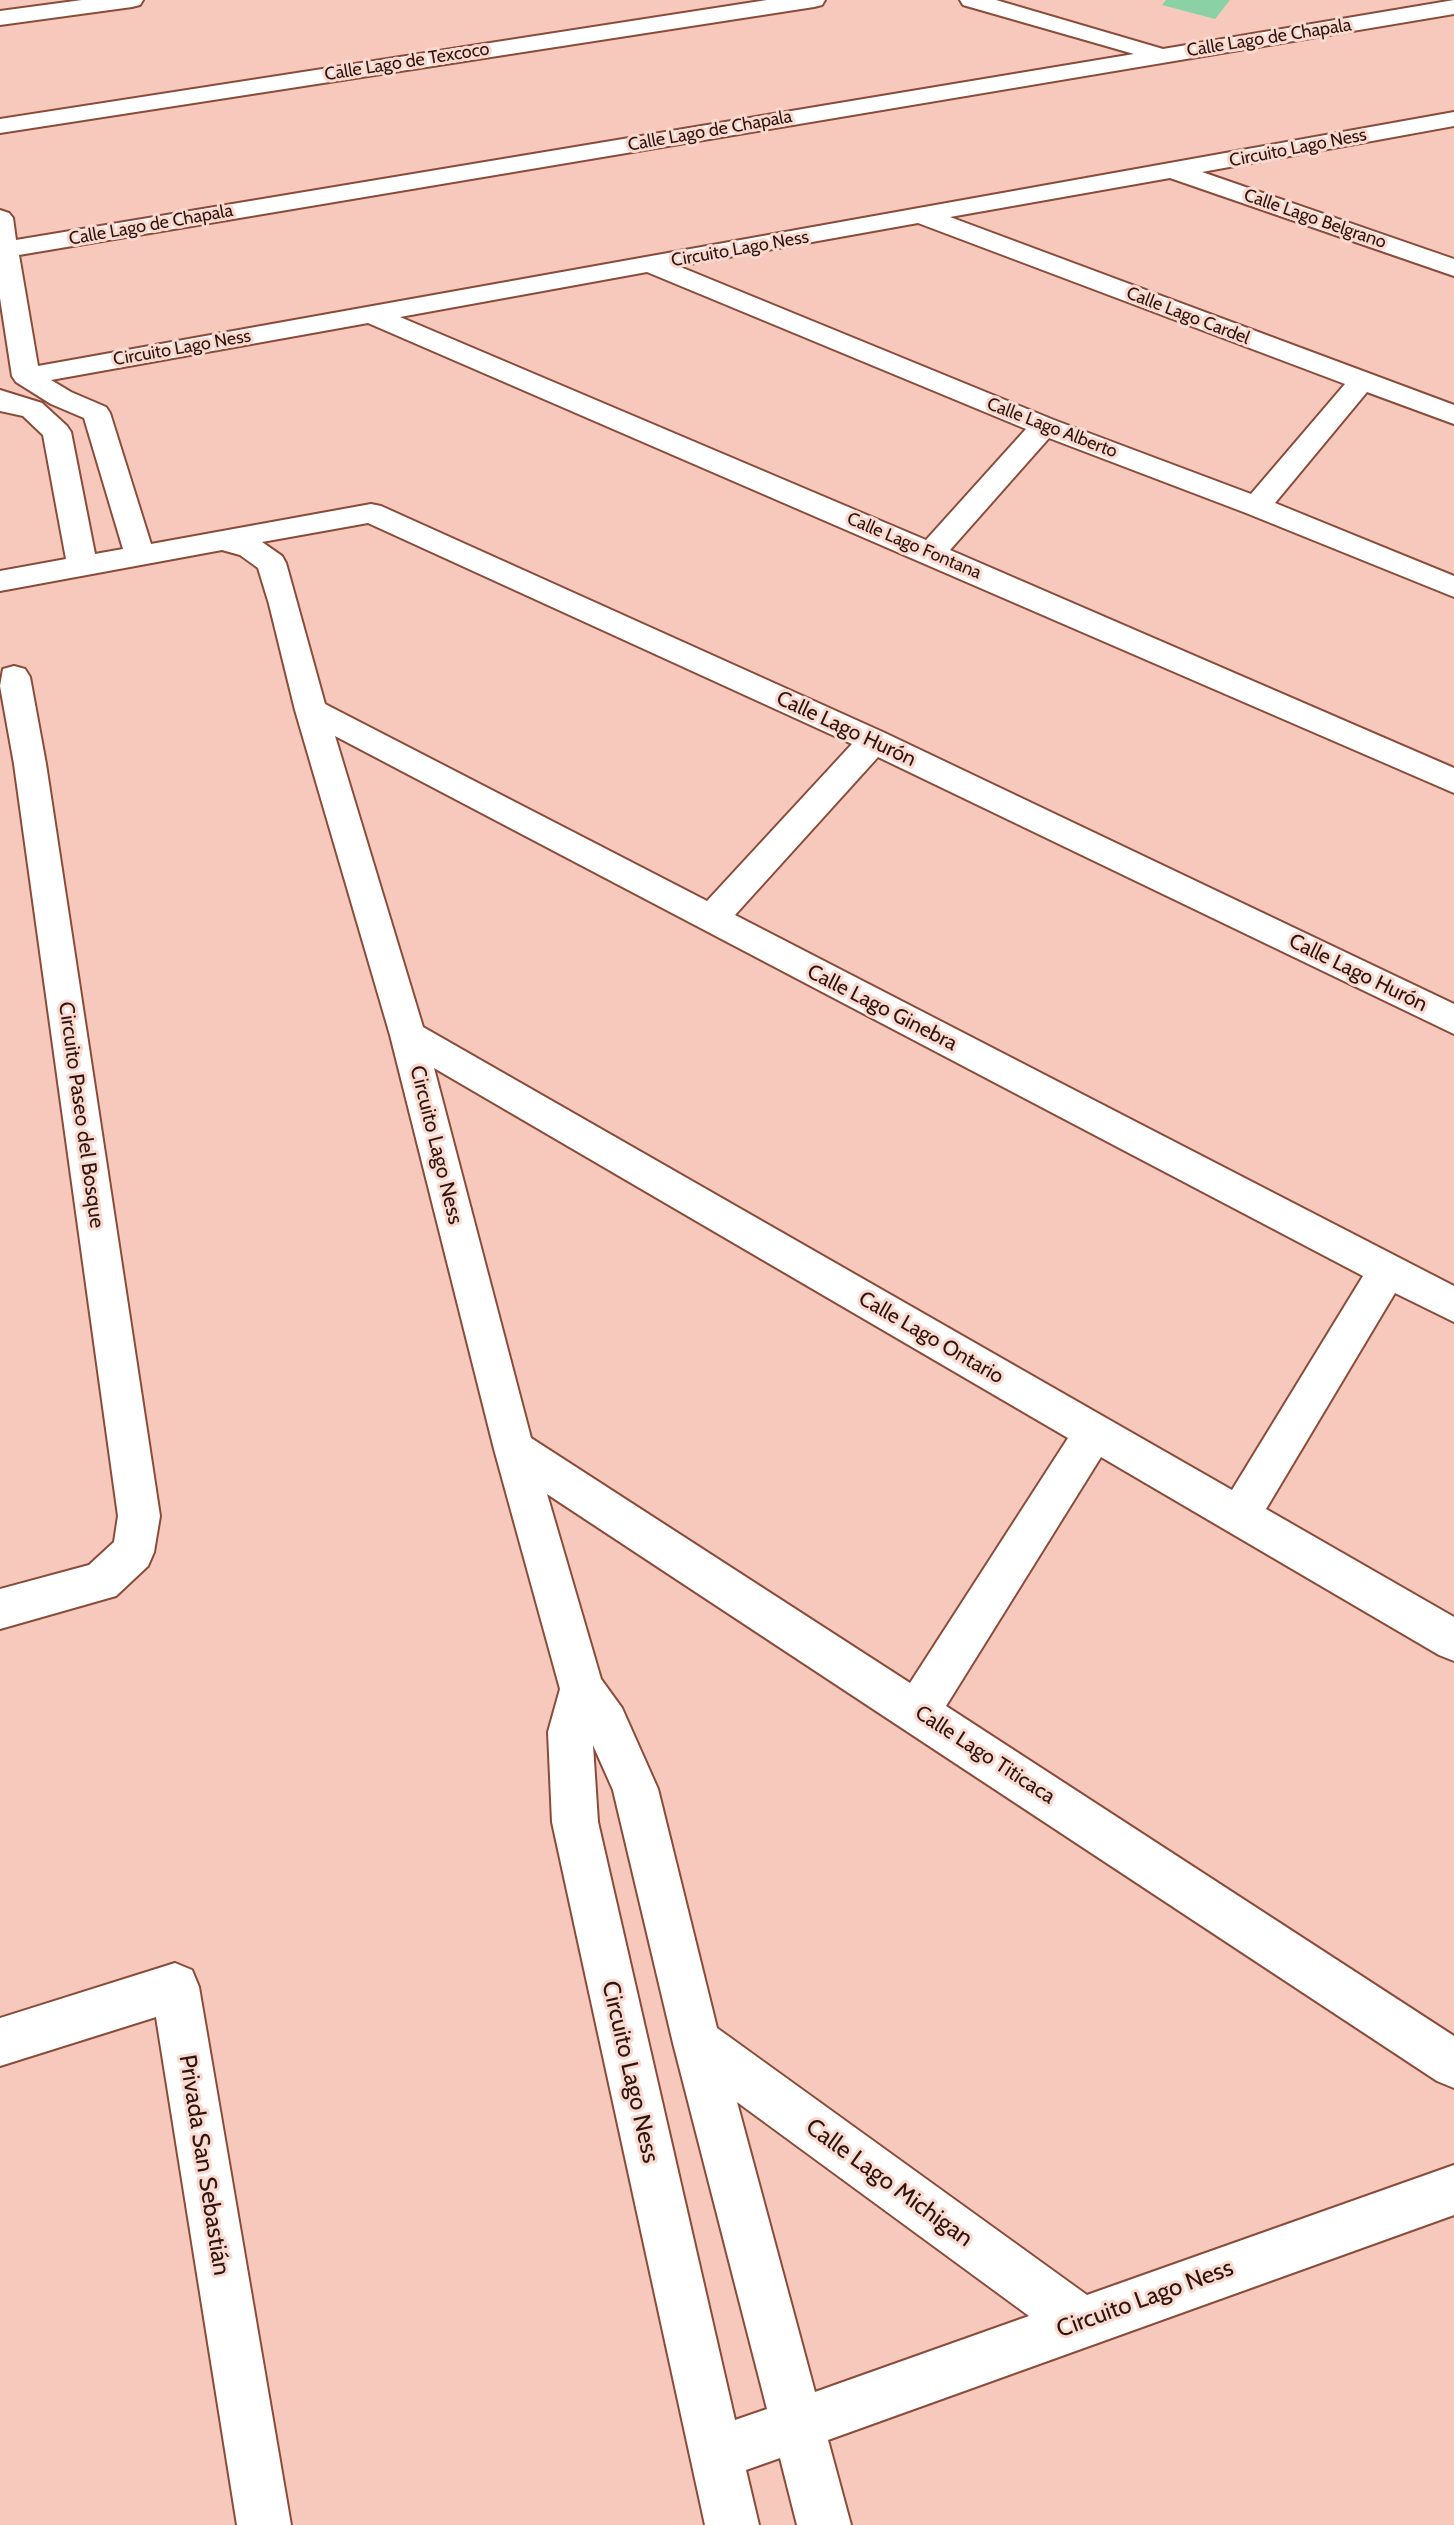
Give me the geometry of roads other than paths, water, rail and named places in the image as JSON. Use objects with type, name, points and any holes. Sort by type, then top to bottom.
[{"type":"street","points":[[0,18],[132,0]]},
{"type":"street","points":[[645,0],[657,22]]},
{"type":"street","name":"Calle Lago de Texcoco","points":[[0,126],[610,19],[657,22],[814,0]]},
{"type":"street","points":[[971,0],[1166,55]]},
{"type":"street","points":[[1371,0],[1420,13]]},
{"type":"street","name":"Calle Lago de Chapala","points":[[4,249],[1454,7]]},
{"type":"street","name":"Circuito Lago Ness","points":[[26,376],[1454,119]]},
{"type":"street","points":[[1415,126],[1454,139]]},
{"type":"street","name":"Calle Lago Belgrano","points":[[1176,171],[1454,268]]},
{"type":"street","name":"Calle Lago Cardel","points":[[923,216],[1361,382],[1451,408]]},
{"type":"street","points":[[0,218],[26,376],[61,398],[96,414],[150,552]]},
{"type":"street","name":"Calle Lago Alberto","points":[[652,265],[1044,426],[1256,506],[1454,587]]},
{"type":"street","name":"Calle Lago Fontana","points":[[373,315],[1451,775]]},
{"type":"street","points":[[0,415],[32,409],[61,398],[83,385],[97,363]]},
{"type":"street","points":[[1256,506],[1361,382]]},
{"type":"street","points":[[0,399],[4,403],[32,409],[57,432],[82,565]]},
{"type":"street","points":[[931,553],[1044,426]]},
{"type":"street","name":"Calle Lago Hurón","points":[[150,552],[371,513],[874,741],[1454,1020]]},
{"type":"street","name":"Circuito Lago Ness","points":[[222,540],[250,548],[271,563],[284,604],[312,710],[408,1035],[514,1449],[582,1689],[606,1723],[635,1789],[697,2043],[824,2525]]},
{"type":"street","points":[[0,581],[150,552],[209,560],[251,579],[284,604]]},
{"type":"street","name":"Circuito Paseo del Bosque","points":[[0,1609],[101,1582],[133,1552],[139,1516],[15,767],[14,677]]},
{"type":"street","name":"Calle Lago Ginebra","points":[[312,710],[1454,1305]]},
{"type":"street","points":[[711,919],[874,741]]},
{"type":"street","name":"Calle Lago Ontario","points":[[408,1035],[1454,1640]]},
{"type":"street","points":[[1240,1515],[1387,1271]]},
{"type":"street","points":[[918,1711],[1094,1433]]},
{"type":"street","name":"Calle Lago Titicaca","points":[[514,1449],[1454,2064]]},
{"type":"street","name":"Circuito Lago Ness","points":[[582,1689],[570,1732],[575,1822],[732,2525]]},
{"type":"street","name":"Privada San Sebastián","points":[[0,2042],[175,1987],[264,2525]]},
{"type":"street","name":"Calle Lago Michigan","points":[[697,2043],[1080,2322]]},
{"type":"street","name":"Circuito Lago Ness","points":[[716,2454],[1454,2190]]}]
